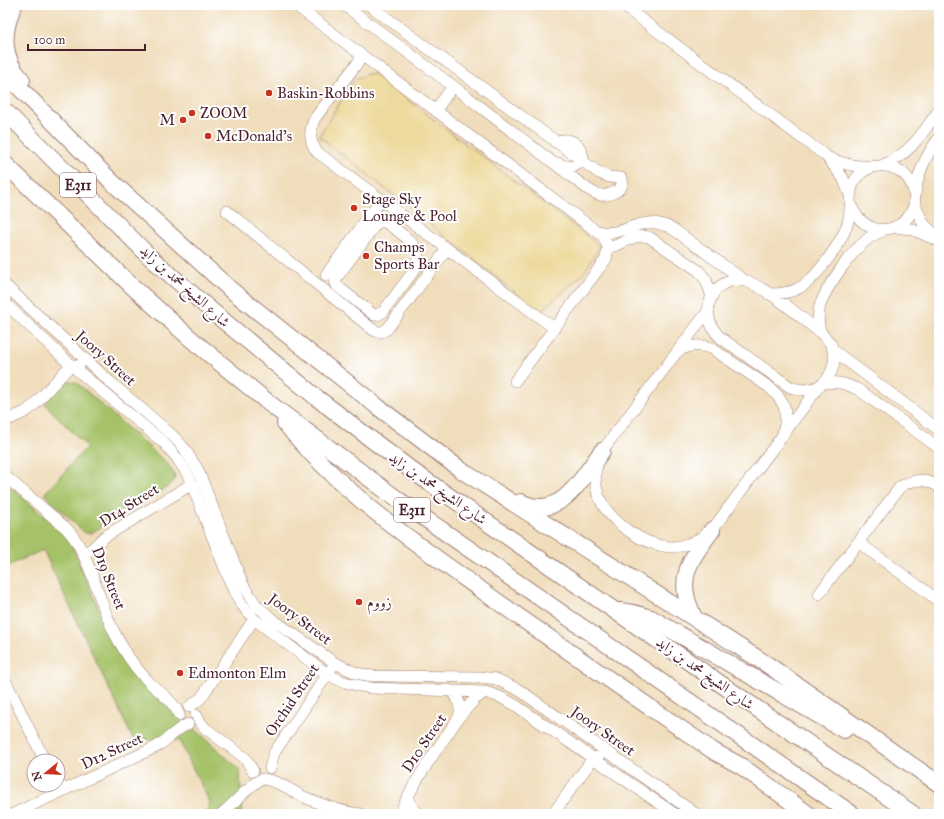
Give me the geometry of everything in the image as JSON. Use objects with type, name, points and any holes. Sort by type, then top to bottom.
[{"type":"highway","points":[[13,5],[6,30],[6,47],[8,56],[14,72],[37,98],[43,113]]},
{"type":"highway","points":[[5,73],[112,182],[231,290],[325,366],[461,470],[768,666],[939,784]]},
{"type":"highway","name":"شارع الشيخ محمد بن زايد","points":[[5,110],[151,258],[212,312],[307,391],[414,472],[734,693],[913,814]]},
{"type":"highway","name":"E311","points":[[5,164],[133,287],[191,339],[270,404],[396,499],[852,814]]},
{"type":"highway","points":[[270,404],[312,456],[382,517],[472,584],[714,752],[741,766],[808,814]]},
{"type":"highway","points":[[461,470],[527,505],[541,507],[554,504],[566,497],[602,450]]},
{"type":"highway","points":[[694,618],[686,595],[685,581],[694,556],[712,530]]},
{"type":"highway","points":[[615,611],[632,613],[651,618],[857,737],[865,741],[884,746]]},
{"type":"highway","points":[[714,752],[737,773],[791,814]]},
{"type":"street","points":[[5,13],[13,5]]},
{"type":"street","points":[[295,5],[603,236],[608,247],[606,259],[603,264],[515,381]]},
{"type":"street","points":[[344,5],[451,84],[589,190],[596,194],[605,195],[613,193],[623,184],[621,178],[602,175],[555,142],[369,5]]},
{"type":"street","points":[[622,5],[826,156],[836,161],[851,165],[880,165],[896,168],[907,177],[911,183],[914,199],[923,223],[939,240]]},
{"type":"street","points":[[363,56],[315,118],[310,132],[313,146],[317,152],[554,328]]},
{"type":"street","points":[[433,108],[451,84]]},
{"type":"street","points":[[769,294],[780,294],[794,290],[807,283],[815,276],[839,243],[845,231],[850,218],[851,188],[858,176],[864,171],[891,162],[907,152],[939,110]]},
{"type":"street","points":[[821,333],[819,308],[824,293],[858,247],[870,237],[900,224],[909,214],[914,199],[918,175],[927,155],[939,138]]},
{"type":"street","points":[[826,156],[840,174],[854,213],[863,223],[876,229],[912,229],[939,240]]},
{"type":"street","points":[[548,159],[568,167],[576,166],[582,161]]},
{"type":"street","points":[[380,221],[385,222],[412,242],[418,262],[415,269],[383,312],[378,315],[374,315],[337,286],[335,280],[376,224],[380,221],[385,203]]},
{"type":"street","points":[[326,275],[385,203]]},
{"type":"street","points":[[227,211],[372,329],[379,332],[382,332],[388,328],[447,249]]},
{"type":"street","points":[[598,231],[613,233],[648,222],[667,226],[745,281]]},
{"type":"street","points":[[608,247],[619,244],[632,237],[649,237],[699,271],[706,280],[712,297]]},
{"type":"street","points":[[939,430],[833,350],[826,338],[821,333],[752,283],[737,280],[722,285],[712,297],[708,311],[708,319],[715,333],[783,383],[797,390],[813,389],[821,384],[838,382],[845,384],[859,390],[939,448]]},
{"type":"street","name":"Joory Street","points":[[5,285],[110,382],[172,435],[190,455],[198,470],[243,585],[252,600],[272,619],[335,663],[356,673],[372,676],[480,677],[504,682],[519,690],[696,814]]},
{"type":"street","name":"Joory Street","points":[[5,303],[71,365],[171,450],[183,466],[192,484],[233,589],[242,605],[254,619],[327,674],[341,681],[363,687],[485,692],[508,700],[674,814]]},
{"type":"street","points":[[708,311],[602,450],[596,468],[595,477],[598,495],[606,511],[623,527],[645,541],[653,544],[671,547],[689,544],[712,530],[821,384],[831,373],[834,358],[833,350]]},
{"type":"street","points":[[676,353],[687,347],[693,346],[705,346],[711,348],[769,387],[778,396],[784,406],[786,418],[783,435]]},
{"type":"street","points":[[5,421],[33,406],[71,365],[81,367],[101,381],[110,382]]},
{"type":"street","name":"D19 Street","points":[[5,476],[66,528],[74,538],[82,550],[110,622],[122,647],[138,670],[148,681],[188,716]]},
{"type":"street","points":[[819,594],[900,486],[907,482],[922,480],[939,487]]},
{"type":"street","name":"D14 Street","points":[[82,550],[92,541],[104,538],[192,484]]},
{"type":"street","points":[[858,542],[939,601]]},
{"type":"street","points":[[254,619],[188,716],[291,790],[317,802],[344,811],[361,814]]},
{"type":"street","name":"Orchid Street","points":[[262,770],[335,663]]},
{"type":"street","points":[[5,680],[41,753]]},
{"type":"street","name":"D10 Street","points":[[400,814],[420,774],[459,718],[459,702],[449,690]]},
{"type":"street","points":[[459,718],[475,699],[485,692]]},
{"type":"street","name":"D12 Street","points":[[66,784],[167,740],[188,716]]},
{"type":"street","points":[[553,814],[593,758],[604,758],[624,770],[636,772]]},
{"type":"street","points":[[222,814],[239,799],[262,770]]},
{"type":"street","name":"D12 Street","points":[[13,814],[49,793]]},
{"type":"street","points":[[408,796],[412,806],[419,814]]},
{"type":"green space","points":[[61,382],[76,382],[167,463],[175,475],[174,481],[169,486],[91,533],[85,533],[44,494],[87,447],[45,404]]},
{"type":"green space","points":[[5,482],[69,538],[119,656],[147,688],[240,770],[242,814],[205,814],[210,803],[179,740],[133,739],[43,550],[5,567]]},
{"type":"sand","points":[[367,74],[374,74],[600,246],[584,273],[540,312],[319,136],[354,80]]},
{"type":"place","name":"Baskin-Robbins","points":[[269,93]]},
{"type":"place","name":"ZOOM","points":[[192,113]]},
{"type":"place","name":"M","points":[[183,120]]},
{"type":"place","name":"McDonald's","points":[[208,136]]},
{"type":"place","name":"Stage Sky Lounge & Pool","points":[[354,208]]},
{"type":"place","name":"Champs Sports Bar","points":[[366,256]]},
{"type":"place","name":"زووم","points":[[359,602]]},
{"type":"place","name":"Edmonton Elm","points":[[180,673]]}]
